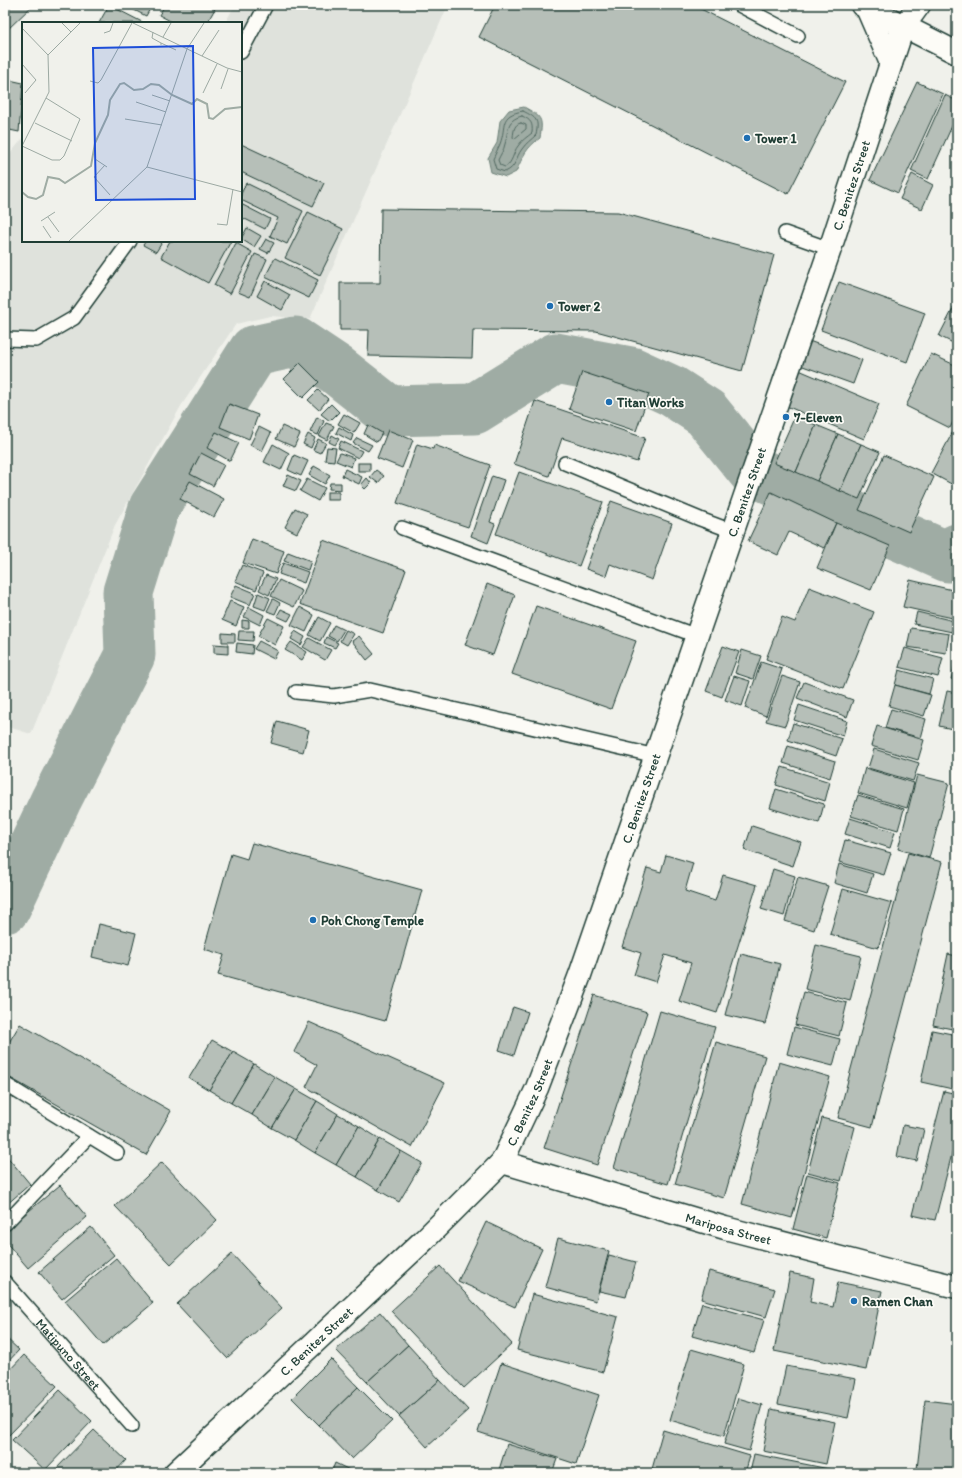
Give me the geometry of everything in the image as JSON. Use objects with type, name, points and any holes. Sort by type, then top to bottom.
[{"type":"main road","name":"C. Benitez Street","points":[[175,1473],[424,1240],[502,1162],[540,1081],[580,975],[830,249],[903,27],[919,5]]},
{"type":"main road","points":[[865,6],[903,27],[957,53]]},
{"type":"main road","points":[[865,6],[891,63]]},
{"type":"main road","name":"Mariposa Street","points":[[502,1162],[725,1228],[957,1287]]},
{"type":"lane","points":[[242,50],[266,5]]},
{"type":"lane","points":[[739,5],[798,36]]},
{"type":"lane","points":[[785,233],[830,249]]},
{"type":"lane","points":[[5,339],[36,340],[74,318],[129,242]]},
{"type":"lane","points":[[565,463],[700,519],[734,527]]},
{"type":"lane","points":[[402,528],[697,636]]},
{"type":"lane","points":[[296,692],[334,696],[370,690],[656,756]]},
{"type":"lane","points":[[5,1084],[117,1153]]},
{"type":"lane","points":[[5,1224],[89,1136]]},
{"type":"lane","name":"Matipuno Street","points":[[5,1282],[132,1426]]},
{"type":"shaded area","points":[[235,5],[448,5],[310,319],[270,316],[236,324],[181,406],[115,525],[31,734],[5,726],[5,160],[22,139],[22,242],[242,242],[242,22],[226,22]]},
{"type":"water","points":[[524,107],[535,113],[540,119],[540,138],[531,145],[525,153],[516,172],[506,177],[491,172],[488,158],[497,143],[500,121],[509,110]]},
{"type":"building","points":[[5,5],[33,5],[5,32]]},
{"type":"building","points":[[109,5],[142,22],[100,22]]},
{"type":"building","points":[[124,5],[152,5],[146,16]]},
{"type":"building","points":[[165,5],[217,5],[208,22],[172,22],[159,15]]},
{"type":"building","name":"Tower 1","points":[[495,5],[693,5],[845,82],[788,194],[479,37]]},
{"type":"building","points":[[5,79],[22,83],[22,95],[19,132],[5,129]]},
{"type":"building","points":[[917,82],[943,94],[898,193],[870,180]]},
{"type":"building","points":[[945,95],[957,101],[957,115],[928,179],[911,171]]},
{"type":"building","points":[[242,144],[324,183],[313,206],[242,172]]},
{"type":"building","points":[[912,174],[933,185],[922,209],[900,199]]},
{"type":"building","points":[[246,183],[303,211],[287,244],[270,236],[278,218],[242,200],[242,192]]},
{"type":"building","points":[[242,205],[270,219],[265,229],[242,218]]},
{"type":"building","name":"Tower 2","points":[[381,209],[618,212],[774,255],[742,371],[596,331],[473,330],[472,358],[368,356],[369,330],[340,330],[340,283],[380,283]]},
{"type":"building","points":[[308,212],[343,229],[320,275],[285,258]]},
{"type":"building","points":[[247,228],[261,236],[254,247],[242,240]]},
{"type":"building","points":[[266,239],[274,243],[268,253],[260,249]]},
{"type":"building","points":[[145,242],[162,242],[156,252],[143,245]]},
{"type":"building","points":[[169,242],[230,242],[208,283],[161,257]]},
{"type":"building","points":[[236,243],[252,252],[230,294],[214,285]]},
{"type":"building","points":[[255,254],[267,259],[250,297],[238,292]]},
{"type":"building","points":[[275,258],[318,280],[309,298],[265,277]]},
{"type":"building","points":[[265,281],[290,295],[282,310],[257,296]]},
{"type":"building","points":[[839,282],[925,313],[907,362],[821,330]]},
{"type":"building","points":[[957,301],[957,345],[939,336]]},
{"type":"building","points":[[809,341],[862,360],[853,384],[800,365]]},
{"type":"building","points":[[931,354],[957,366],[957,414],[950,428],[906,406]]},
{"type":"building","points":[[300,363],[319,382],[303,398],[284,379]]},
{"type":"building","points":[[799,370],[879,404],[864,439],[784,405]]},
{"type":"building","name":"Titan Works","points":[[582,372],[649,394],[636,431],[569,409]]},
{"type":"building","points":[[318,390],[328,399],[319,410],[308,400]]},
{"type":"building","points":[[535,401],[645,438],[637,462],[562,438],[549,476],[514,464]]},
{"type":"building","points":[[229,404],[258,415],[249,439],[220,427]]},
{"type":"building","points":[[331,404],[339,412],[330,421],[321,414]]},
{"type":"building","points":[[344,414],[360,423],[354,433],[338,424]]},
{"type":"building","points":[[795,416],[816,425],[796,472],[774,463]]},
{"type":"building","points":[[317,417],[324,421],[318,435],[310,432]]},
{"type":"building","points":[[326,423],[334,426],[327,440],[319,436]]},
{"type":"building","points":[[957,424],[957,487],[931,473]]},
{"type":"building","points":[[368,425],[382,433],[377,442],[364,434]]},
{"type":"building","points":[[816,425],[838,434],[817,481],[796,472]]},
{"type":"building","points":[[282,426],[300,434],[294,447],[276,439]]},
{"type":"building","points":[[259,427],[271,433],[262,451],[250,445]]},
{"type":"building","points":[[339,427],[353,435],[351,441],[336,433]]},
{"type":"building","points":[[388,430],[413,440],[402,468],[377,458]]},
{"type":"building","points":[[216,432],[239,443],[230,461],[207,448]]},
{"type":"building","points":[[308,434],[315,438],[311,448],[303,444]]},
{"type":"building","points":[[838,434],[861,444],[840,491],[817,481]]},
{"type":"building","points":[[332,435],[339,439],[335,445],[329,442]]},
{"type":"building","points":[[357,438],[372,445],[368,451],[353,443]]},
{"type":"building","points":[[318,439],[326,443],[320,453],[313,450]]},
{"type":"building","points":[[341,441],[362,451],[358,458],[338,448]]},
{"type":"building","points":[[273,444],[289,453],[281,470],[264,462]]},
{"type":"building","points":[[417,444],[433,449],[434,445],[490,465],[468,527],[397,503]]},
{"type":"building","points":[[861,444],[880,452],[859,499],[840,491]]},
{"type":"building","points":[[327,447],[336,448],[334,461],[325,460]]},
{"type":"building","points":[[201,453],[224,465],[213,486],[190,474]]},
{"type":"building","points":[[340,453],[354,458],[351,467],[336,461]]},
{"type":"building","points":[[294,455],[308,461],[301,476],[288,470]]},
{"type":"building","points":[[884,455],[934,477],[909,532],[859,510]]},
{"type":"building","points":[[358,463],[370,463],[370,471],[358,471]]},
{"type":"building","points":[[314,466],[330,475],[325,484],[309,475]]},
{"type":"building","points":[[345,469],[362,477],[359,484],[342,476]]},
{"type":"building","points":[[376,470],[384,476],[378,483],[370,477]]},
{"type":"building","points":[[519,472],[603,502],[579,566],[496,534]]},
{"type":"building","points":[[288,475],[301,481],[296,491],[283,486]]},
{"type":"building","points":[[492,476],[504,480],[490,522],[495,524],[488,543],[471,536]]},
{"type":"building","points":[[367,478],[371,483],[365,489],[361,485]]},
{"type":"building","points":[[307,479],[325,488],[318,501],[300,491]]},
{"type":"building","points":[[190,481],[224,499],[214,517],[180,499]]},
{"type":"building","points":[[330,483],[341,483],[341,490],[329,489]]},
{"type":"building","points":[[327,492],[339,492],[339,500],[327,500]]},
{"type":"building","points":[[771,492],[836,523],[824,548],[789,532],[778,555],[748,541]]},
{"type":"building","points":[[611,501],[672,523],[652,580],[610,564],[606,576],[586,569]]},
{"type":"building","points":[[295,508],[307,514],[297,533],[285,527]]},
{"type":"building","points":[[836,523],[890,546],[871,590],[817,568]]},
{"type":"building","points":[[252,539],[284,551],[276,574],[243,563]]},
{"type":"building","points":[[323,540],[406,570],[383,633],[300,604]]},
{"type":"building","points":[[288,552],[311,561],[308,570],[284,561]]},
{"type":"building","points":[[283,563],[308,572],[304,583],[279,574]]},
{"type":"building","points":[[242,565],[263,573],[256,590],[235,581]]},
{"type":"building","points":[[266,575],[276,579],[269,595],[259,590]]},
{"type":"building","points":[[279,580],[302,591],[294,607],[271,596]]},
{"type":"building","points":[[910,580],[957,591],[957,619],[903,607]]},
{"type":"building","points":[[487,584],[515,595],[493,655],[465,645]]},
{"type":"building","points":[[236,585],[255,593],[250,605],[230,597]]},
{"type":"building","points":[[809,587],[874,612],[843,689],[766,659],[782,617],[795,622]]},
{"type":"building","points":[[258,593],[270,598],[265,610],[254,606]]},
{"type":"building","points":[[273,599],[280,603],[275,614],[267,611]]},
{"type":"building","points":[[230,601],[244,607],[236,626],[222,620]]},
{"type":"building","points":[[536,606],[636,641],[611,709],[512,674]]},
{"type":"building","points":[[249,607],[264,615],[260,625],[244,617]]},
{"type":"building","points":[[300,607],[314,615],[306,632],[291,625]]},
{"type":"building","points":[[281,609],[292,614],[288,621],[277,616]]},
{"type":"building","points":[[917,612],[954,621],[952,632],[914,624]]},
{"type":"building","points":[[319,617],[330,623],[320,641],[309,635]]},
{"type":"building","points":[[268,618],[284,626],[275,645],[258,636]]},
{"type":"building","points":[[242,620],[249,621],[249,628],[242,628]]},
{"type":"building","points":[[334,625],[344,630],[337,641],[328,636]]},
{"type":"building","points":[[911,628],[949,634],[946,653],[907,647]]},
{"type":"building","points":[[346,630],[354,634],[347,645],[340,641]]},
{"type":"building","points":[[239,631],[254,631],[253,641],[238,640]]},
{"type":"building","points":[[295,631],[305,637],[301,645],[291,639]]},
{"type":"building","points":[[222,633],[235,634],[235,642],[222,642]]},
{"type":"building","points":[[359,636],[374,654],[367,660],[352,641]]},
{"type":"building","points":[[326,637],[338,643],[335,648],[324,643]]},
{"type":"building","points":[[309,638],[331,650],[325,660],[303,647]]},
{"type":"building","points":[[259,641],[278,651],[274,659],[254,649]]},
{"type":"building","points":[[291,642],[307,652],[302,660],[285,650]]},
{"type":"building","points":[[237,643],[253,645],[252,654],[236,652]]},
{"type":"building","points":[[214,644],[228,645],[228,654],[214,653]]},
{"type":"building","points":[[723,646],[739,652],[722,697],[706,691]]},
{"type":"building","points":[[905,648],[943,658],[938,677],[899,667]]},
{"type":"building","points":[[742,650],[761,656],[753,679],[735,673]]},
{"type":"building","points":[[957,657],[957,681],[951,679]]},
{"type":"building","points":[[761,662],[782,669],[766,716],[745,708]]},
{"type":"building","points":[[899,670],[933,679],[929,694],[895,685]]},
{"type":"building","points":[[734,676],[750,681],[742,706],[725,700]]},
{"type":"building","points":[[782,676],[800,682],[785,726],[766,721]]},
{"type":"building","points":[[804,682],[853,700],[847,717],[797,698]]},
{"type":"building","points":[[895,685],[931,695],[924,716],[889,706]]},
{"type":"building","points":[[947,691],[957,693],[957,730],[939,726]]},
{"type":"building","points":[[799,705],[847,721],[843,736],[794,720]]},
{"type":"building","points":[[891,709],[926,719],[921,738],[885,728]]},
{"type":"building","points":[[277,721],[309,730],[303,752],[271,743]]},
{"type":"building","points":[[793,723],[842,739],[836,756],[788,740]]},
{"type":"building","points":[[877,726],[924,740],[918,760],[871,746]]},
{"type":"building","points":[[788,746],[835,761],[830,778],[783,763]]},
{"type":"building","points":[[874,749],[919,763],[913,781],[868,768]]},
{"type":"building","points":[[782,767],[830,782],[825,801],[776,785]]},
{"type":"building","points":[[865,768],[914,783],[907,808],[858,793]]},
{"type":"building","points":[[917,775],[949,783],[929,858],[898,849]]},
{"type":"building","points":[[776,789],[824,804],[819,823],[770,808]]},
{"type":"building","points":[[858,795],[904,809],[898,830],[851,816]]},
{"type":"building","points":[[850,818],[895,832],[890,848],[845,834]]},
{"type":"building","points":[[752,826],[801,842],[793,866],[744,850]]},
{"type":"building","points":[[845,840],[891,853],[884,875],[839,862]]},
{"type":"building","name":"Poh Chong Temple","points":[[252,843],[422,890],[385,1021],[218,975],[224,955],[204,949],[231,854],[247,859]]},
{"type":"building","points":[[908,853],[942,862],[872,1127],[838,1118]]},
{"type":"building","points":[[666,855],[693,863],[685,891],[715,901],[723,875],[757,885],[717,1013],[679,1001],[691,963],[665,955],[656,982],[634,975],[641,953],[622,947],[647,868],[661,872]]},
{"type":"building","points":[[839,864],[873,874],[867,893],[834,883]]},
{"type":"building","points":[[773,869],[795,876],[784,916],[761,909]]},
{"type":"building","points":[[798,877],[828,886],[814,930],[785,921]]},
{"type":"building","points":[[843,889],[892,903],[878,948],[830,934]]},
{"type":"building","points":[[99,924],[136,933],[128,966],[92,957]]},
{"type":"building","points":[[816,945],[861,956],[850,1001],[805,989]]},
{"type":"building","points":[[741,954],[780,964],[765,1024],[725,1015]]},
{"type":"building","points":[[948,954],[957,956],[957,1030],[933,1025]]},
{"type":"building","points":[[804,992],[847,1003],[839,1036],[795,1025]]},
{"type":"building","points":[[594,995],[647,1012],[597,1165],[544,1148]]},
{"type":"building","points":[[513,1007],[528,1012],[514,1055],[499,1050]]},
{"type":"building","points":[[660,1011],[715,1027],[668,1184],[614,1168]]},
{"type":"building","points":[[309,1022],[445,1083],[412,1147],[306,1087],[317,1065],[294,1052]]},
{"type":"building","points":[[20,1024],[171,1111],[146,1155],[5,1075],[5,1049]]},
{"type":"building","points":[[794,1027],[840,1039],[833,1066],[787,1054]]},
{"type":"building","points":[[932,1030],[957,1035],[957,1090],[921,1082]]},
{"type":"building","points":[[212,1040],[233,1052],[209,1090],[189,1078]]},
{"type":"building","points":[[716,1042],[765,1056],[724,1198],[675,1184]]},
{"type":"building","points":[[233,1052],[254,1064],[231,1103],[209,1090]]},
{"type":"building","points":[[779,1062],[830,1077],[792,1218],[742,1204]]},
{"type":"building","points":[[254,1064],[275,1077],[252,1115],[231,1103]]},
{"type":"building","points":[[275,1077],[296,1089],[272,1128],[252,1115]]},
{"type":"building","points":[[296,1089],[317,1101],[294,1140],[272,1128]]},
{"type":"building","points":[[944,1091],[957,1094],[957,1134],[935,1220],[912,1215]]},
{"type":"building","points":[[317,1101],[338,1114],[315,1153],[294,1140]]},
{"type":"building","points":[[338,1114],[359,1126],[336,1165],[315,1153]]},
{"type":"building","points":[[822,1118],[855,1127],[841,1181],[808,1172]]},
{"type":"building","points":[[903,1125],[924,1129],[917,1161],[897,1157]]},
{"type":"building","points":[[359,1126],[380,1139],[357,1177],[336,1165]]},
{"type":"building","points":[[380,1139],[401,1151],[378,1190],[357,1177]]},
{"type":"building","points":[[401,1151],[422,1163],[399,1202],[378,1190]]},
{"type":"building","points":[[5,1154],[30,1184],[5,1206]]},
{"type":"building","points":[[162,1162],[217,1220],[171,1264],[115,1206]]},
{"type":"building","points":[[807,1174],[840,1183],[826,1238],[793,1229]]},
{"type":"building","points":[[60,1185],[87,1217],[28,1268],[5,1241],[5,1231]]},
{"type":"building","points":[[486,1222],[542,1249],[515,1307],[458,1281]]},
{"type":"building","points":[[91,1227],[114,1255],[62,1299],[39,1272]]},
{"type":"building","points":[[558,1238],[609,1251],[596,1301],[545,1287]]},
{"type":"building","points":[[232,1254],[282,1308],[227,1358],[177,1304]]},
{"type":"building","points":[[609,1255],[636,1262],[626,1297],[599,1291]]},
{"type":"building","points":[[116,1258],[153,1303],[103,1345],[65,1301]]},
{"type":"building","points":[[440,1266],[512,1344],[464,1388],[391,1311]]},
{"type":"building","points":[[709,1271],[775,1289],[766,1317],[701,1299]]},
{"type":"building","points":[[790,1273],[814,1278],[810,1302],[833,1307],[838,1282],[882,1291],[866,1370],[774,1351]]},
{"type":"building","points":[[532,1294],[618,1317],[603,1372],[517,1350]]},
{"type":"building","points":[[702,1303],[764,1320],[754,1353],[692,1336]]},
{"type":"building","points":[[380,1312],[408,1345],[367,1382],[336,1350]]},
{"type":"building","points":[[5,1337],[19,1350],[5,1365]]},
{"type":"building","points":[[408,1345],[440,1380],[399,1416],[367,1382]]},
{"type":"building","points":[[691,1349],[744,1364],[724,1436],[670,1420]]},
{"type":"building","points":[[24,1355],[57,1386],[7,1437],[5,1435],[5,1375]]},
{"type":"building","points":[[331,1359],[358,1387],[319,1425],[292,1398]]},
{"type":"building","points":[[501,1363],[599,1395],[576,1464],[478,1432]]},
{"type":"building","points":[[786,1366],[856,1379],[848,1418],[778,1404]]},
{"type":"building","points":[[440,1380],[468,1410],[427,1447],[399,1416]]},
{"type":"building","points":[[358,1387],[392,1421],[352,1459],[319,1425]]},
{"type":"building","points":[[60,1390],[92,1421],[45,1470],[12,1440]]},
{"type":"building","points":[[738,1398],[762,1405],[749,1451],[724,1444]]},
{"type":"building","points":[[925,1400],[957,1404],[957,1473],[917,1469]]},
{"type":"building","points":[[771,1409],[835,1422],[826,1464],[763,1451]]},
{"type":"building","points":[[94,1430],[126,1460],[114,1473],[52,1473]]},
{"type":"building","points":[[663,1430],[750,1456],[745,1473],[665,1473],[652,1469]]},
{"type":"building","points":[[507,1444],[557,1459],[552,1473],[498,1473]]},
{"type":"building","points":[[754,1454],[844,1472],[844,1473],[750,1473]]},
{"type":"building","points":[[335,1463],[356,1473],[331,1473]]},
{"type":"waterway","points":[[5,908],[56,800],[130,655],[128,592],[154,508],[254,351],[295,342],[337,370],[389,411],[474,409],[556,358],[631,372],[672,391],[706,413],[753,471],[948,557],[957,549]]},
{"type":"place","name":"Tower 1","points":[[747,138]]},
{"type":"place","name":"Tower 2","points":[[550,306]]},
{"type":"place","name":"Titan Works","points":[[609,402]]},
{"type":"place","name":"7-Eleven","points":[[786,417]]},
{"type":"place","name":"Poh Chong Temple","points":[[313,920]]},
{"type":"place","name":"Ramen Chan","points":[[854,1301]]}]
